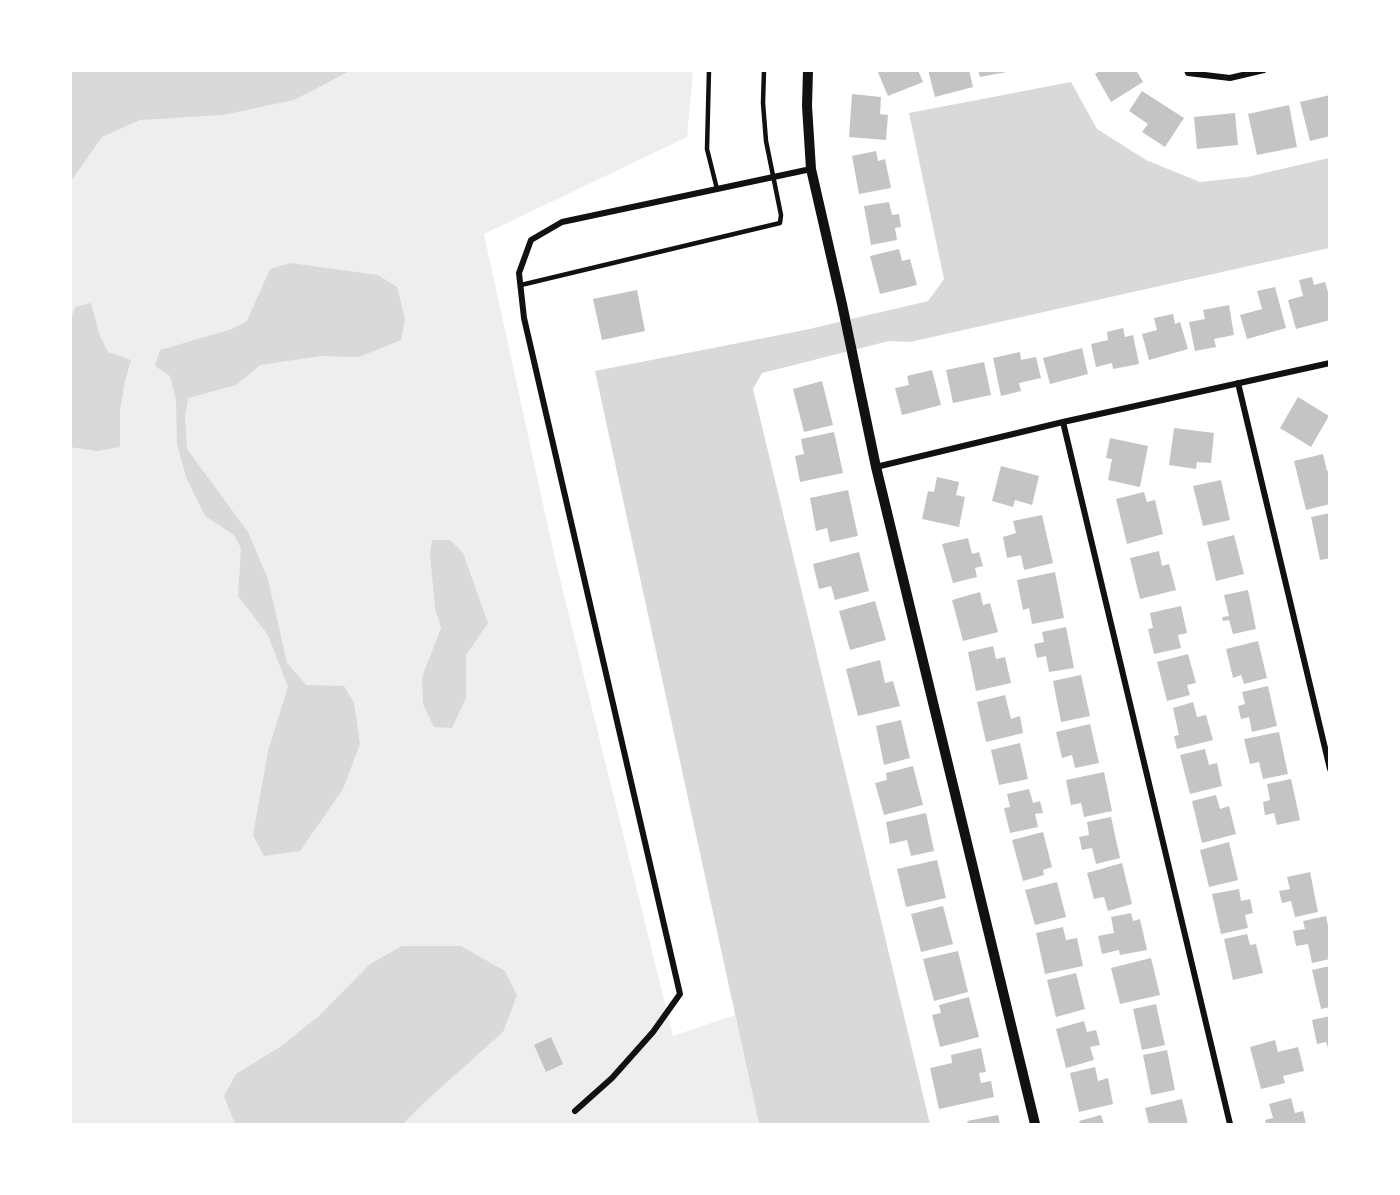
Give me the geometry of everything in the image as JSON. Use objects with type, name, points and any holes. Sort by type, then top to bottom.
[{"type":"street","points":[[808,70],[807,106],[811,169],[843,304],[876,467],[1035,1125]]},
{"type":"street","points":[[1187,72],[1230,78],[1264,70]]},
{"type":"street","points":[[575,1111],[612,1078],[653,1032],[680,994],[524,318],[519,273],[531,240],[562,222],[811,169]]},
{"type":"street","points":[[876,467],[1063,422],[1329,363]]},
{"type":"street","points":[[1238,383],[1329,769]]},
{"type":"street","points":[[1063,422],[1230,1125]]},
{"type":"lane","points":[[709,70],[707,148],[717,189]]},
{"type":"lane","points":[[521,285],[780,223],[781,215],[766,141],[763,103],[764,70]]},
{"type":"shaded area","points":[[71,70],[350,71],[294,100],[223,115],[140,120],[102,137],[71,181]]},
{"type":"shaded area","points":[[70,71],[693,71],[687,137],[484,234],[556,563],[673,1036],[735,1015],[759,1124],[71,1124]]},
{"type":"shaded area","points":[[1071,82],[1097,129],[1146,160],[1200,182],[1247,177],[1329,158],[1329,248],[910,342],[889,341],[762,373],[753,389],[930,1124],[759,1124],[595,371],[805,330],[928,301],[944,279],[909,113]]},
{"type":"shaded area","points":[[290,263],[378,275],[397,287],[405,319],[401,340],[359,357],[321,356],[260,365],[236,385],[188,398],[185,417],[187,449],[248,532],[268,579],[287,663],[306,685],[344,686],[354,703],[360,744],[343,789],[300,851],[264,856],[253,835],[268,751],[288,687],[268,635],[238,596],[241,548],[234,535],[205,516],[186,477],[177,444],[176,400],[170,376],[155,366],[160,350],[232,329],[247,321],[270,269]]},
{"type":"shaded area","points":[[91,303],[100,336],[108,352],[131,360],[120,410],[120,447],[97,451],[70,447],[71,319],[75,307]]},
{"type":"shaded area","points":[[432,540],[450,540],[463,553],[488,623],[466,655],[466,698],[452,728],[434,727],[423,704],[422,677],[441,628],[435,608],[430,554]]},
{"type":"shaded area","points":[[402,946],[461,946],[505,971],[517,995],[503,1032],[403,1124],[235,1124],[224,1096],[236,1074],[280,1047],[320,1015],[370,964]]},
{"type":"building","points":[[877,70],[918,70],[923,82],[888,96]]},
{"type":"building","points":[[928,70],[969,70],[973,87],[935,97]]},
{"type":"building","points":[[978,70],[1007,70],[1007,72],[980,77]]},
{"type":"building","points":[[1101,70],[1136,70],[1143,82],[1111,102],[1095,74]]},
{"type":"building","points":[[1142,91],[1184,118],[1165,147],[1142,132],[1148,124],[1129,111]]},
{"type":"building","points":[[852,94],[881,97],[880,114],[888,115],[886,140],[849,137]]},
{"type":"building","points":[[1330,95],[1330,136],[1310,141],[1300,102]]},
{"type":"building","points":[[1289,105],[1297,147],[1257,155],[1248,114]]},
{"type":"building","points":[[1235,113],[1238,145],[1197,149],[1194,117]]},
{"type":"building","points":[[876,151],[878,161],[885,159],[891,188],[859,194],[852,156]]},
{"type":"building","points":[[889,202],[892,215],[899,214],[901,227],[895,228],[897,240],[871,245],[864,206]]},
{"type":"building","points":[[899,249],[902,261],[910,259],[917,285],[880,294],[870,256]]},
{"type":"building","points":[[1312,277],[1314,285],[1325,282],[1330,299],[1330,320],[1296,329],[1288,300],[1303,296],[1299,280]]},
{"type":"building","points":[[1275,287],[1286,328],[1247,339],[1240,315],[1262,309],[1257,291]]},
{"type":"building","points":[[637,290],[645,331],[602,340],[593,299]]},
{"type":"building","points":[[1229,305],[1234,335],[1214,339],[1216,347],[1195,351],[1189,322],[1205,319],[1203,310]]},
{"type":"building","points":[[1173,314],[1175,324],[1180,322],[1188,349],[1149,360],[1142,334],[1157,330],[1154,318]]},
{"type":"building","points":[[1123,328],[1125,337],[1133,335],[1139,364],[1113,369],[1112,363],[1096,367],[1091,344],[1108,340],[1107,332]]},
{"type":"building","points":[[1082,348],[1088,374],[1050,384],[1043,358]]},
{"type":"building","points":[[1020,352],[1021,360],[1036,357],[1041,378],[1019,383],[1021,391],[1001,396],[993,358]]},
{"type":"building","points":[[984,362],[991,395],[953,403],[946,370]]},
{"type":"building","points":[[932,370],[941,405],[902,415],[895,388],[909,385],[907,376]]},
{"type":"building","points":[[822,381],[833,425],[804,432],[793,389]]},
{"type":"building","points":[[1298,397],[1329,416],[1311,447],[1280,428]]},
{"type":"building","points":[[1174,428],[1214,433],[1211,463],[1197,462],[1196,469],[1169,465]]},
{"type":"building","points":[[834,432],[843,473],[800,482],[795,456],[804,454],[801,439]]},
{"type":"building","points":[[1110,438],[1148,446],[1140,487],[1108,480],[1112,459],[1106,458]]},
{"type":"building","points":[[1323,454],[1327,471],[1330,470],[1330,504],[1306,510],[1294,461]]},
{"type":"building","points":[[1001,466],[1039,476],[1032,505],[1015,500],[1013,507],[992,501]]},
{"type":"building","points":[[937,477],[959,482],[956,495],[965,497],[959,527],[922,519],[928,491],[934,492]]},
{"type":"building","points":[[1221,480],[1230,520],[1203,526],[1193,486]]},
{"type":"building","points":[[848,490],[858,536],[830,542],[827,528],[816,531],[810,498]]},
{"type":"building","points":[[1144,492],[1147,502],[1155,500],[1163,534],[1127,544],[1116,499]]},
{"type":"building","points":[[1330,513],[1330,558],[1320,560],[1311,517]]},
{"type":"building","points":[[1042,515],[1053,563],[1024,570],[1021,555],[1007,558],[1003,537],[1016,533],[1013,521]]},
{"type":"building","points":[[1234,535],[1244,574],[1216,581],[1207,542]]},
{"type":"building","points":[[968,538],[972,554],[979,552],[983,566],[975,568],[977,577],[953,583],[942,544]]},
{"type":"building","points":[[1159,551],[1162,566],[1169,564],[1176,590],[1140,599],[1130,558]]},
{"type":"building","points":[[859,552],[869,591],[835,600],[831,586],[819,589],[813,564]]},
{"type":"building","points":[[1055,572],[1064,618],[1032,624],[1029,608],[1023,610],[1017,580]]},
{"type":"building","points":[[1248,590],[1256,629],[1233,634],[1229,620],[1223,621],[1222,617],[1229,616],[1224,595]]},
{"type":"building","points":[[980,592],[983,605],[990,603],[998,632],[963,641],[952,600]]},
{"type":"building","points":[[875,601],[886,640],[850,650],[839,611]]},
{"type":"building","points":[[1181,606],[1187,633],[1178,635],[1181,648],[1154,654],[1148,629],[1153,628],[1150,613]]},
{"type":"building","points":[[1066,627],[1074,668],[1049,672],[1046,656],[1037,658],[1034,644],[1044,642],[1042,632]]},
{"type":"building","points":[[1258,641],[1267,678],[1244,684],[1241,675],[1233,678],[1226,649]]},
{"type":"building","points":[[993,646],[996,659],[1005,657],[1011,683],[976,691],[968,652]]},
{"type":"building","points":[[1188,654],[1196,683],[1187,685],[1190,695],[1167,701],[1157,662]]},
{"type":"building","points":[[880,660],[885,683],[893,681],[900,706],[858,716],[846,669]]},
{"type":"building","points":[[1081,675],[1090,716],[1061,722],[1053,681]]},
{"type":"building","points":[[1268,686],[1277,726],[1252,732],[1249,717],[1241,719],[1238,706],[1245,704],[1242,692]]},
{"type":"building","points":[[1005,695],[1011,719],[1020,716],[1023,733],[986,742],[977,702]]},
{"type":"building","points":[[1193,702],[1197,717],[1206,715],[1213,740],[1177,749],[1174,736],[1179,735],[1173,708]]},
{"type":"building","points":[[901,720],[910,758],[884,765],[876,726]]},
{"type":"building","points":[[1090,724],[1099,763],[1075,768],[1072,755],[1062,758],[1056,732]]},
{"type":"building","points":[[1279,732],[1288,774],[1263,779],[1259,762],[1250,764],[1244,739]]},
{"type":"building","points":[[1020,743],[1028,779],[999,785],[991,750]]},
{"type":"building","points":[[1205,749],[1209,765],[1217,763],[1222,786],[1190,794],[1180,755]]},
{"type":"building","points":[[913,766],[923,805],[884,815],[875,783],[887,780],[886,773]]},
{"type":"building","points":[[1104,772],[1112,811],[1084,817],[1081,803],[1071,805],[1066,780]]},
{"type":"building","points":[[1291,779],[1300,820],[1277,825],[1274,813],[1265,815],[1263,802],[1270,800],[1267,784]]},
{"type":"building","points":[[1029,789],[1033,803],[1040,801],[1043,813],[1035,814],[1038,827],[1010,833],[1004,808],[1010,807],[1007,794]]},
{"type":"building","points":[[1216,795],[1220,809],[1229,806],[1236,834],[1202,843],[1192,801]]},
{"type":"building","points":[[926,813],[934,851],[911,856],[907,840],[890,844],[886,822]]},
{"type":"building","points":[[1111,817],[1120,858],[1096,864],[1092,848],[1082,850],[1079,837],[1089,835],[1087,822]]},
{"type":"building","points":[[1043,832],[1052,867],[1043,870],[1044,875],[1023,881],[1012,840]]},
{"type":"building","points":[[1229,842],[1238,880],[1209,887],[1200,850]]},
{"type":"building","points":[[937,860],[946,898],[906,907],[897,869]]},
{"type":"building","points":[[1122,863],[1132,904],[1108,911],[1104,897],[1094,899],[1087,873]]},
{"type":"building","points":[[1310,872],[1318,912],[1295,917],[1291,901],[1282,903],[1279,891],[1290,889],[1287,877]]},
{"type":"building","points":[[1057,882],[1066,917],[1035,925],[1025,890]]},
{"type":"building","points":[[1239,889],[1241,901],[1250,899],[1253,913],[1245,915],[1248,928],[1221,934],[1212,894]]},
{"type":"building","points":[[943,906],[953,944],[921,952],[911,914]]},
{"type":"building","points":[[1131,913],[1133,921],[1140,919],[1147,950],[1120,955],[1119,950],[1102,954],[1098,936],[1114,933],[1111,917]]},
{"type":"building","points":[[1326,916],[1330,935],[1330,959],[1312,963],[1308,944],[1296,946],[1293,931],[1305,929],[1303,921]]},
{"type":"building","points":[[1063,927],[1066,940],[1077,938],[1083,966],[1045,974],[1036,933]]},
{"type":"building","points":[[1247,934],[1250,945],[1256,944],[1263,973],[1233,980],[1224,939]]},
{"type":"building","points":[[958,951],[968,992],[934,1001],[923,959]]},
{"type":"building","points":[[1151,958],[1160,995],[1120,1004],[1111,968]]},
{"type":"building","points":[[1330,966],[1330,1007],[1321,1009],[1312,970]]},
{"type":"building","points":[[1076,973],[1085,1009],[1056,1017],[1047,980]]},
{"type":"building","points":[[969,997],[979,1037],[940,1047],[932,1015],[941,1013],[939,1005]]},
{"type":"building","points":[[1156,1004],[1165,1045],[1142,1050],[1133,1009]]},
{"type":"building","points":[[1330,1016],[1329,1051],[1326,1042],[1317,1044],[1312,1020]]},
{"type":"building","points":[[1084,1021],[1087,1032],[1096,1030],[1100,1045],[1090,1047],[1094,1060],[1066,1068],[1056,1029]]},
{"type":"building","points":[[551,1037],[563,1064],[546,1072],[534,1045]]},
{"type":"building","points":[[1275,1040],[1278,1052],[1298,1047],[1304,1071],[1283,1076],[1285,1083],[1261,1089],[1250,1047]]},
{"type":"building","points":[[981,1048],[986,1072],[979,1073],[981,1083],[991,1081],[994,1097],[939,1109],[930,1068],[952,1063],[951,1055]]},
{"type":"building","points":[[1167,1050],[1175,1090],[1151,1095],[1143,1055]]},
{"type":"building","points":[[1095,1067],[1098,1081],[1108,1078],[1113,1104],[1079,1112],[1070,1073]]},
{"type":"building","points":[[1291,1098],[1295,1113],[1303,1111],[1306,1124],[1266,1124],[1265,1120],[1273,1118],[1269,1104]]},
{"type":"building","points":[[1182,1099],[1188,1124],[1149,1124],[1145,1108]]},
{"type":"building","points":[[998,1115],[1000,1124],[968,1124],[967,1121]]},
{"type":"building","points":[[1101,1115],[1104,1124],[1080,1124],[1079,1121]]}]
